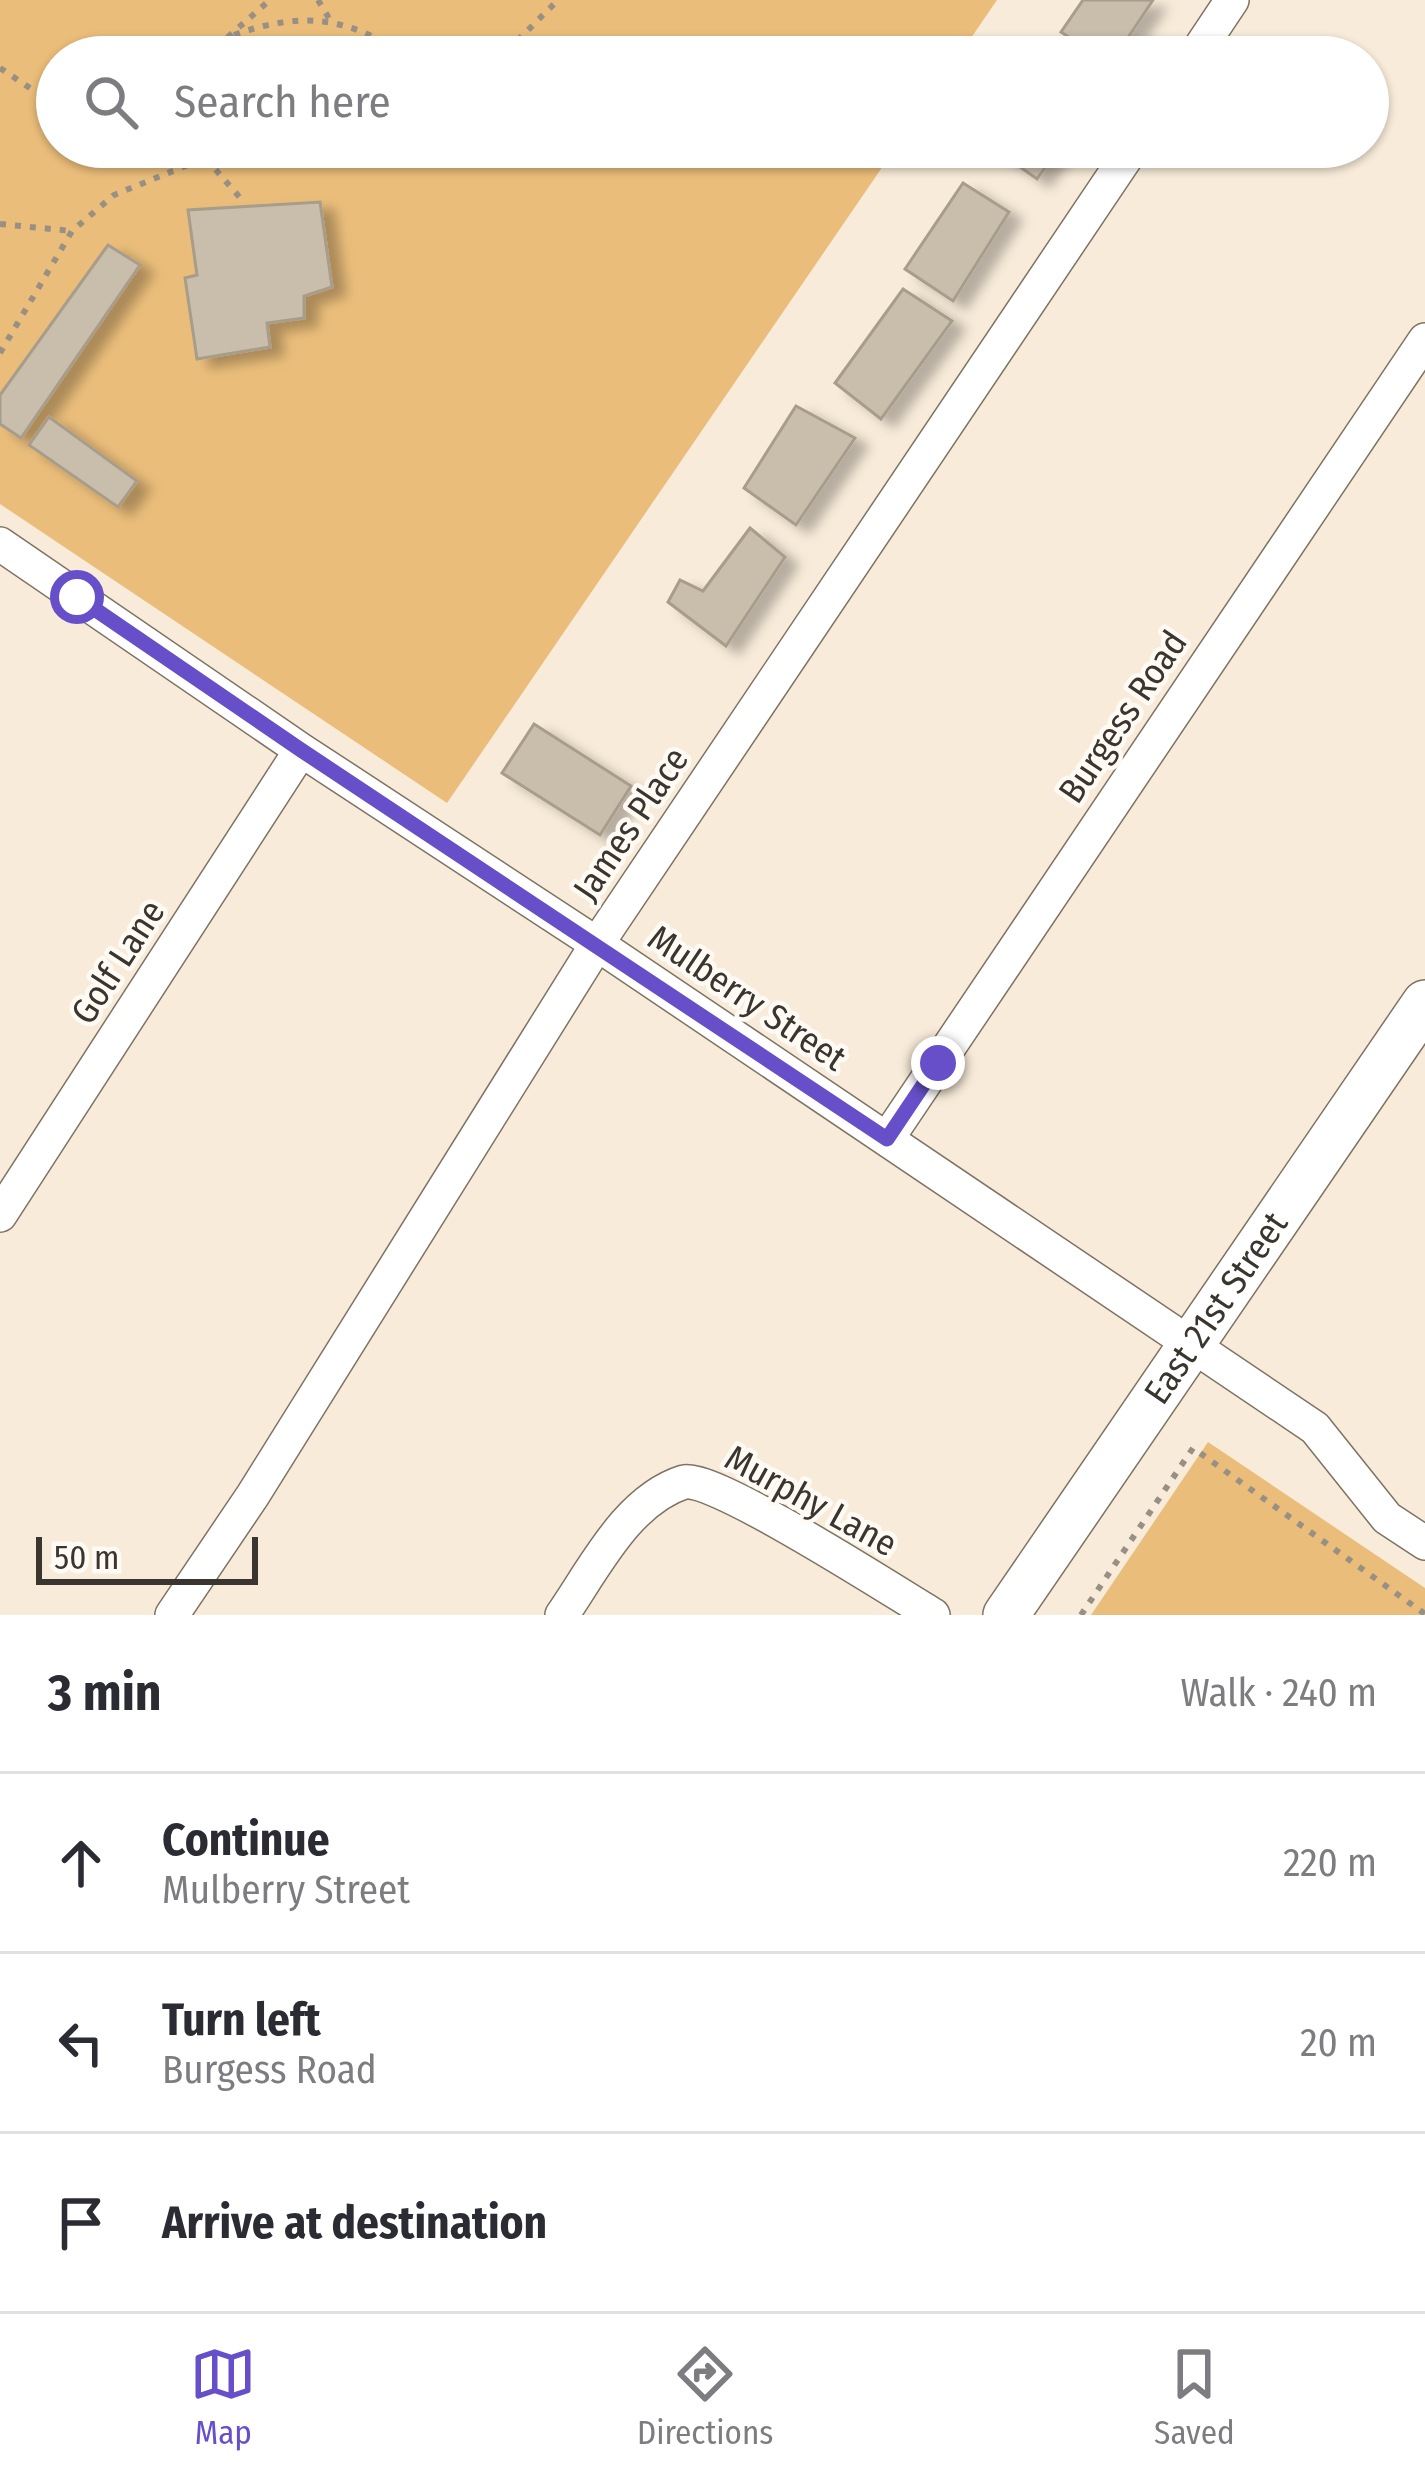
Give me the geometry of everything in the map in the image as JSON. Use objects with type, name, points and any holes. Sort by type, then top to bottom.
[{"type":"street","points":[[1208,36],[1232,0]]},
{"type":"street","name":"James Place","points":[[172,1615],[254,1495],[597,944],[1119,168]]},
{"type":"street","name":"Burgess Road","points":[[887,1139],[1425,340]]},
{"type":"street","name":"Mulberry Street","points":[[1,547],[1315,1428],[1387,1518],[1425,1543]]},
{"type":"street","name":"Golf Lane","points":[[0,1215],[301,750]]},
{"type":"street","name":"East 21st Street","points":[[1006,1615],[1425,1003]]},
{"type":"street","name":"Murphy Lane","points":[[562,1615],[616,1537],[647,1503],[694,1480],[757,1510],[934,1615]]},
{"type":"path","points":[[234,35],[270,0]]},
{"type":"path","points":[[318,0],[331,20]]},
{"type":"path","points":[[522,36],[558,0]]},
{"type":"path","points":[[234,35],[268,22],[331,20],[376,36]]},
{"type":"path","points":[[0,68],[36,92]]},
{"type":"path","points":[[0,353],[72,231],[114,195],[180,168]]},
{"type":"path","points":[[214,168],[242,200]]},
{"type":"path","points":[[0,224],[72,231]]},
{"type":"path","points":[[1081,1615],[1193,1448],[1425,1614]]},
{"type":"shaded area","points":[[0,0],[997,0],[972,36],[36,36],[36,168],[882,168],[447,803],[0,504]]},
{"type":"shaded area","points":[[1208,1442],[1425,1588],[1425,1615],[1091,1615]]},
{"type":"building","points":[[1083,0],[1153,0],[1129,36],[1067,36],[1061,32]]},
{"type":"building","points":[[1022,168],[1045,168],[1037,179]]},
{"type":"building","points":[[963,183],[1009,212],[953,301],[905,269]]},
{"type":"building","points":[[320,202],[332,287],[304,296],[304,318],[267,323],[270,347],[197,359],[185,278],[197,275],[188,210]]},
{"type":"building","points":[[108,245],[140,265],[21,438],[0,424],[0,395]]},
{"type":"building","points":[[903,289],[952,321],[881,419],[835,383]]},
{"type":"building","points":[[796,406],[855,438],[796,525],[744,488]]},
{"type":"building","points":[[49,417],[137,481],[118,507],[29,445]]},
{"type":"building","points":[[750,528],[785,557],[726,646],[668,602],[680,580],[703,591]]},
{"type":"building","points":[[534,724],[631,786],[600,835],[502,773]]},
{"type":"route","points":[[77,597],[887,1139],[938,1063]]}]
